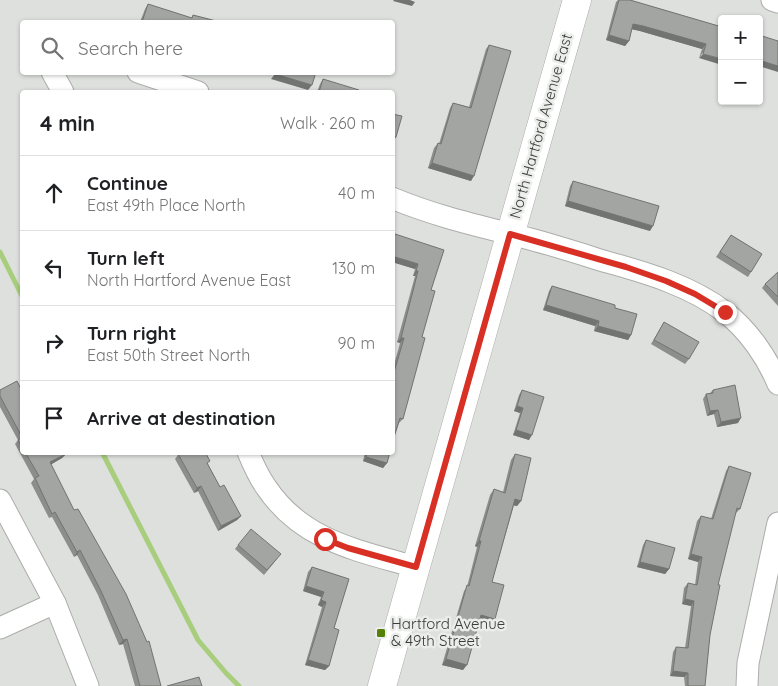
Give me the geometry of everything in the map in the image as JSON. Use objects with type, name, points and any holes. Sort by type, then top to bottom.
[{"type":"street","name":"North Hartford Avenue East","points":[[382,686],[577,0]]},
{"type":"street","points":[[772,0],[778,2]]},
{"type":"street","points":[[54,75],[61,90]]},
{"type":"street","points":[[147,75],[192,90]]},
{"type":"street","points":[[395,199],[427,211],[626,267],[666,281],[695,294],[725,312],[751,337],[774,374],[778,384]]},
{"type":"street","points":[[250,455],[265,486],[283,508],[307,528],[325,539],[348,548],[416,567]]},
{"type":"street","points":[[0,500],[55,603],[88,686]]},
{"type":"street","points":[[747,686],[748,664],[778,523]]},
{"type":"street","points":[[0,628],[55,603]]},
{"type":"building","points":[[619,0],[630,0],[718,26],[718,58],[703,54],[706,44],[643,26],[633,24],[629,41],[609,35]]},
{"type":"building","points":[[148,4],[192,18],[193,15],[212,20],[143,20]]},
{"type":"building","points":[[763,36],[778,41],[778,66],[763,61]]},
{"type":"building","points":[[489,45],[511,51],[474,176],[432,163],[438,143],[441,144],[453,103],[471,108]]},
{"type":"building","points":[[278,75],[315,75],[312,85]]},
{"type":"building","points":[[323,79],[359,90],[320,90]]},
{"type":"building","points":[[395,115],[402,116],[395,137]]},
{"type":"building","points":[[573,181],[659,206],[653,226],[568,201]]},
{"type":"building","points":[[395,234],[444,250],[431,290],[435,291],[422,337],[425,338],[403,419],[400,418],[395,434],[395,369],[404,338],[401,338],[418,271],[416,271],[418,264],[395,257]]},
{"type":"building","points":[[731,235],[762,254],[751,272],[720,252]]},
{"type":"building","points":[[778,272],[778,297],[765,284]]},
{"type":"building","points":[[552,286],[615,305],[615,308],[637,314],[631,335],[598,326],[599,321],[546,305]]},
{"type":"building","points":[[664,322],[699,342],[689,359],[654,340]]},
{"type":"building","points":[[17,381],[20,387],[20,433],[0,396],[0,390]]},
{"type":"building","points":[[735,385],[741,418],[721,422],[718,410],[710,411],[706,394],[713,393],[713,390]]},
{"type":"building","points":[[522,390],[544,397],[532,435],[516,430],[523,408],[517,406]]},
{"type":"building","points":[[515,454],[531,458],[521,501],[515,499],[492,582],[504,585],[495,619],[481,615],[467,665],[446,659],[467,585],[469,586],[481,541],[479,541],[494,489],[505,493]]},
{"type":"building","points":[[27,455],[64,455],[50,462],[74,510],[78,509],[126,594],[147,642],[149,641],[161,686],[140,686],[127,639],[123,640],[80,550],[77,552],[55,512],[52,514],[35,478],[39,476]]},
{"type":"building","points":[[179,455],[207,455],[210,461],[207,463],[220,487],[224,485],[241,516],[221,526],[201,486],[197,488]]},
{"type":"building","points":[[366,455],[389,455],[387,463],[366,457]]},
{"type":"building","points":[[729,466],[751,473],[740,509],[737,508],[718,585],[720,585],[710,635],[705,686],[688,686],[688,673],[673,671],[676,647],[688,648],[694,601],[685,599],[688,583],[697,585],[702,557],[691,554],[701,516],[713,519]]},
{"type":"building","points":[[251,529],[281,554],[267,570],[238,545]]},
{"type":"building","points":[[646,540],[675,548],[669,569],[640,562]]},
{"type":"building","points":[[312,567],[349,579],[334,628],[339,630],[329,666],[308,660],[326,602],[321,600],[324,592],[306,586]]},
{"type":"building","points":[[199,677],[202,686],[167,686]]},
{"type":"waterway","points":[[0,252],[20,292]]},
{"type":"waterway","points":[[104,455],[198,640],[239,686]]},
{"type":"place","name":"Hartford Avenue & 49th Street","points":[[381,633]]},
{"type":"route","points":[[325,539],[348,548],[416,567],[510,234],[626,267],[666,281],[695,294],[725,312]]}]
